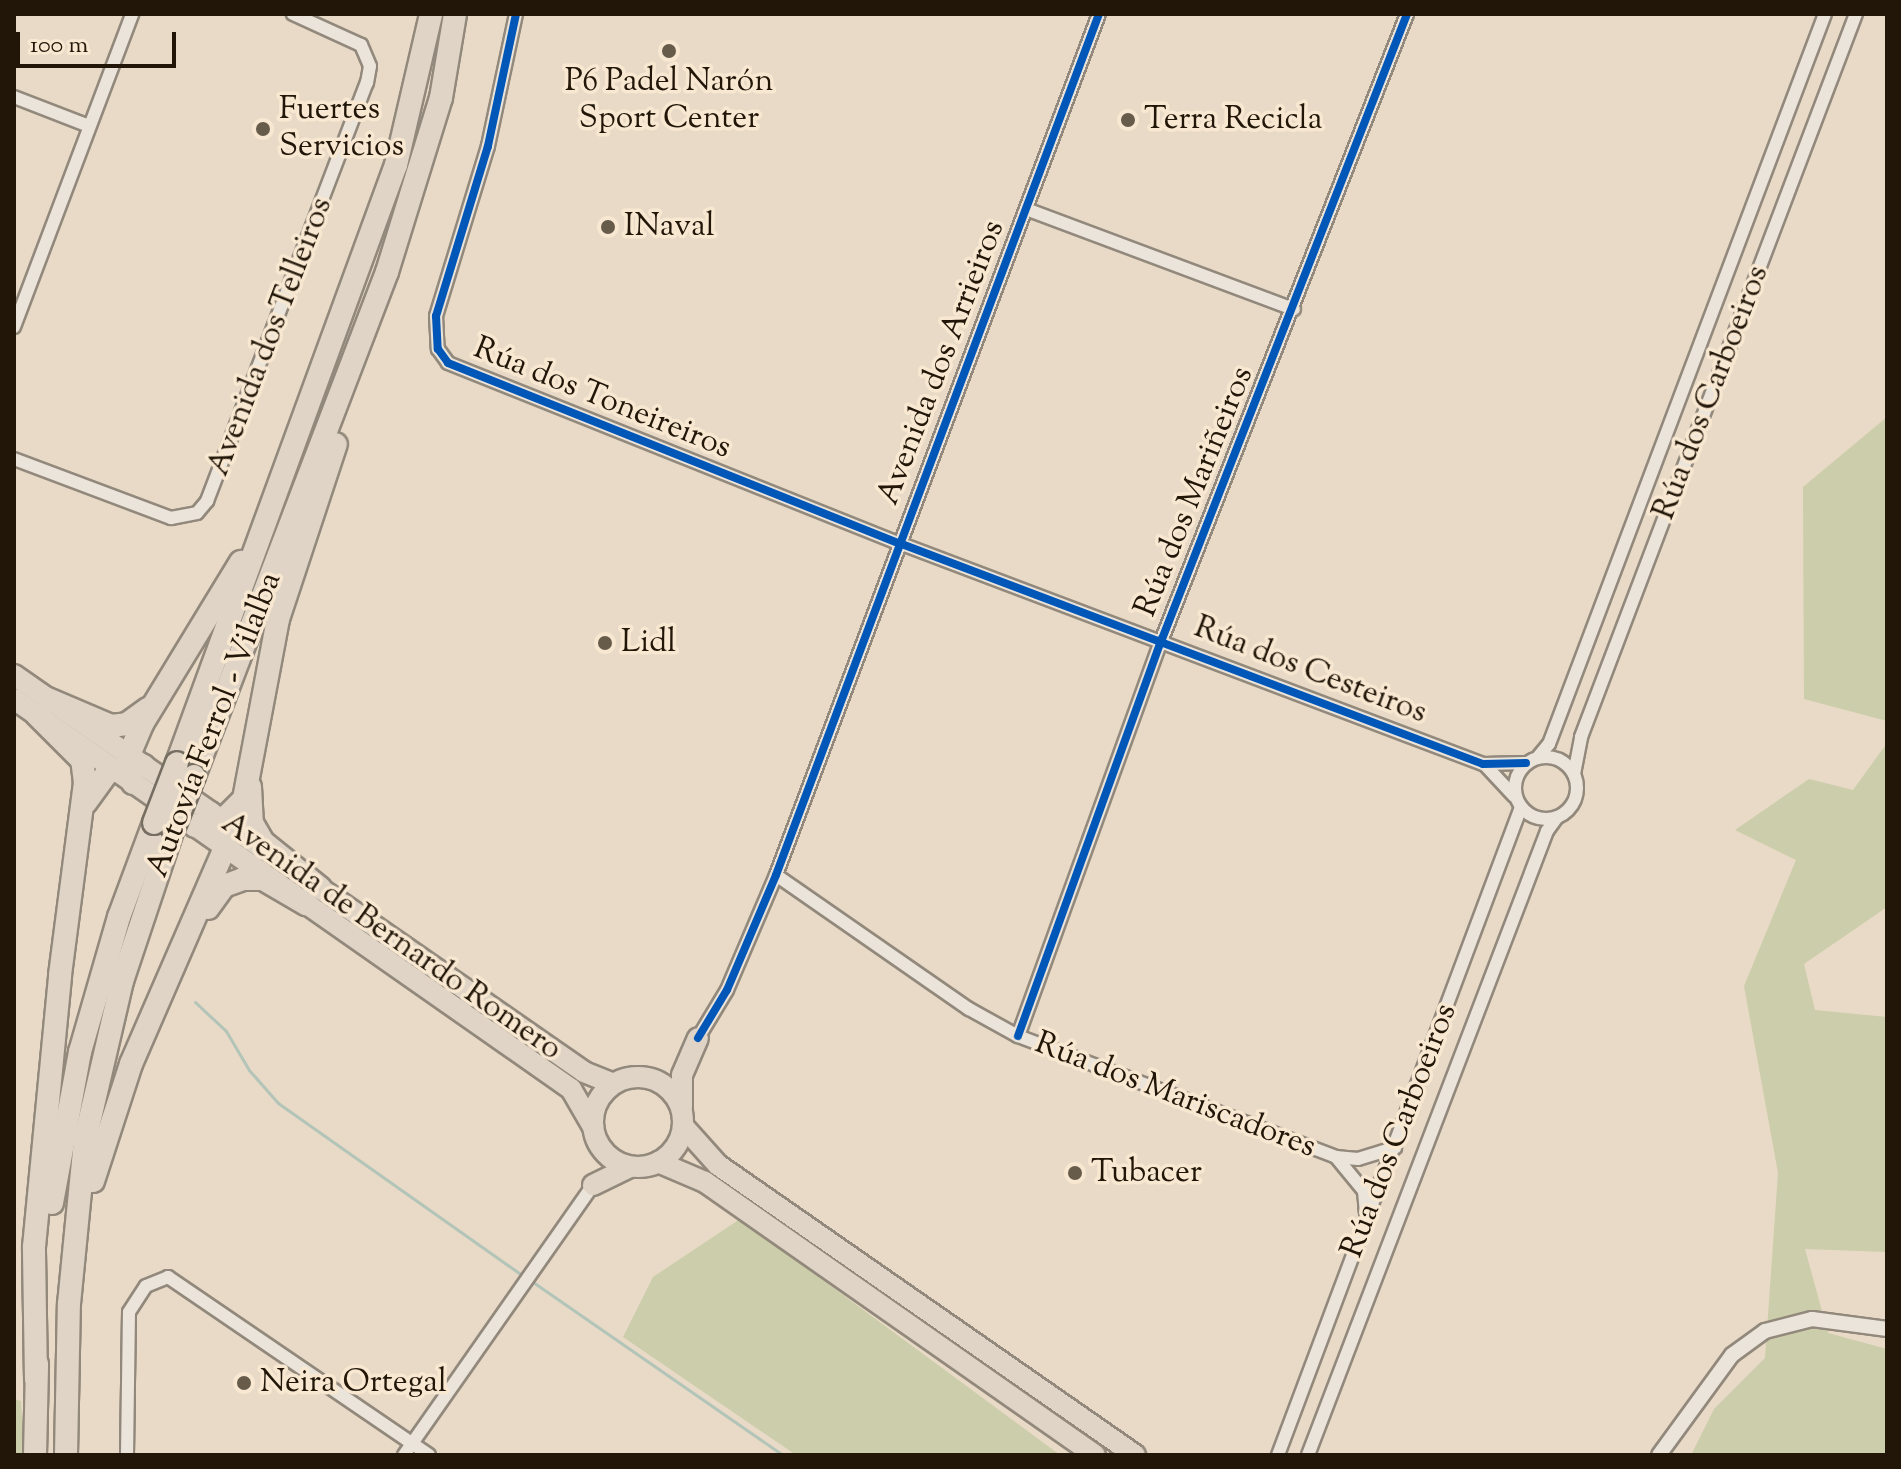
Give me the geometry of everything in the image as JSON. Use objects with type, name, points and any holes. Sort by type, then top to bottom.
[{"type":"highway","name":"Autovía Ferrol - Vilalba","points":[[66,1455],[69,1304],[78,1194],[96,1086],[122,981],[195,821],[186,769],[396,165],[431,14]]},
{"type":"highway","name":"Autovía Ferrol - Vilalba","points":[[186,769],[387,272],[441,98],[455,14]]},
{"type":"highway","points":[[195,821],[236,812],[250,776],[278,619],[390,288],[441,98]]},
{"type":"highway","points":[[84,806],[95,785],[130,768],[152,706],[237,571],[300,434]]},
{"type":"highway","name":"Avenida de Bernardo Romero","points":[[14,675],[42,707],[130,768],[195,821],[584,1072],[613,1084]]},
{"type":"highway","name":"Avenida de Bernardo Romero","points":[[14,699],[42,707]]},
{"type":"highway","points":[[42,707],[111,726],[127,724],[152,706]]},
{"type":"highway","points":[[36,1379],[34,1247],[60,975],[84,806],[82,760],[42,707]]},
{"type":"highway","points":[[250,776],[252,823],[263,842],[313,896]]},
{"type":"highway","name":"Autovía Ferrol - Vilalba","points":[[35,1455],[36,1379],[54,1189],[80,1052],[119,917],[195,821]]},
{"type":"highway","points":[[69,1304],[99,1154],[158,1000],[224,846],[195,821]]},
{"type":"highway","name":"Avenida de Bernardo Romero","points":[[224,846],[313,896],[571,1089],[596,1136]]},
{"type":"highway","points":[[158,1000],[224,886],[263,879],[313,896]]},
{"type":"highway","points":[[698,1038],[682,1075],[682,1119],[675,1147],[658,1162],[630,1167],[593,1185],[597,1102],[613,1084],[645,1077],[675,1061],[698,1038]]},
{"type":"highway","points":[[645,1077],[669,1089],[682,1119],[718,1165],[1135,1455]]},
{"type":"highway","points":[[596,1136],[630,1167]]},
{"type":"highway","points":[[658,1162],[705,1182],[1095,1455]]},
{"type":"street","points":[[14,327],[132,14]]},
{"type":"street","name":"Avenida dos Telleiros","points":[[14,459],[171,518],[185,519],[207,501],[367,83],[370,66],[361,45],[293,14]]},
{"type":"street","name":"Rúa dos Toneireiros","points":[[516,14],[488,146],[436,316],[441,356],[473,377],[899,543]]},
{"type":"street","name":"Avenida dos Arrieiros","points":[[698,1038],[727,990],[776,875],[1099,14]]},
{"type":"street","name":"Rúa dos Mariñeiros","points":[[1018,1036],[1162,639],[1294,309],[1407,14]]},
{"type":"street","name":"Rúa dos Carboeiros","points":[[1278,1455],[1395,1148],[1519,804],[1514,782],[1549,744],[1825,14]]},
{"type":"street","name":"Rúa dos Carboeiros","points":[[1308,1455],[1557,817],[1575,801],[1574,774],[1581,737],[1856,14]]},
{"type":"street","points":[[14,97],[89,126]]},
{"type":"street","points":[[1026,209],[1294,309]]},
{"type":"street","name":"Rúa dos Cesteiros","points":[[899,543],[1162,639],[1483,764],[1532,760]]},
{"type":"street","points":[[1532,760],[1556,758],[1574,774]]},
{"type":"street","name":"Rúa dos Cesteiros","points":[[1483,764],[1519,804]]},
{"type":"street","points":[[1519,804],[1540,819],[1557,817]]},
{"type":"street","name":"Rúa dos Mariscadores","points":[[776,875],[969,1009],[1018,1036],[1336,1157],[1358,1159],[1395,1148]]},
{"type":"street","name":"Rúa dos Mariscadores","points":[[1336,1157],[1364,1191],[1366,1219]]},
{"type":"street","points":[[404,1455],[593,1185]]},
{"type":"street","points":[[127,1455],[129,1312],[146,1286],[168,1277],[429,1455]]},
{"type":"street","points":[[1659,1455],[1732,1355],[1765,1331],[1812,1319],[1887,1329]]},
{"type":"green space","points":[[1887,417],[1887,721],[1804,699],[1803,487]]},
{"type":"green space","points":[[1887,743],[1887,907],[1804,964],[1815,1010],[1887,1017],[1887,1252],[1805,1249],[1828,1333],[1887,1349],[1887,1455],[1691,1455],[1714,1409],[1765,1358],[1778,1173],[1744,986],[1796,860],[1735,830],[1809,779],[1853,790]]},
{"type":"green space","points":[[740,1219],[1060,1455],[796,1455],[623,1337],[653,1277]]},
{"type":"green space","points":[[14,1399],[21,1401],[24,1455],[14,1455]]},
{"type":"waterway","points":[[195,1002],[226,1031],[249,1070],[278,1103],[523,1276]]},
{"type":"waterway","points":[[530,1280],[783,1455]]},
{"type":"cycle path","points":[[516,14],[488,146],[436,316],[438,349],[448,363],[899,543],[1483,764],[1526,763]]},
{"type":"cycle path","points":[[698,1038],[727,990],[776,875],[1099,14]]},
{"type":"cycle path","points":[[1018,1036],[1162,639],[1407,14]]},
{"type":"place","name":"P6 Padel Narón Sport Center","points":[[669,51]]},
{"type":"place","name":"Terra Recicla","points":[[1128,120]]},
{"type":"place","name":"Fuertes Servicios","points":[[263,129]]},
{"type":"place","name":"INaval","points":[[608,227]]},
{"type":"place","name":"Lidl","points":[[605,643]]},
{"type":"place","name":"Tubacer","points":[[1075,1173]]},
{"type":"place","name":"Neira Ortegal","points":[[244,1383]]}]
